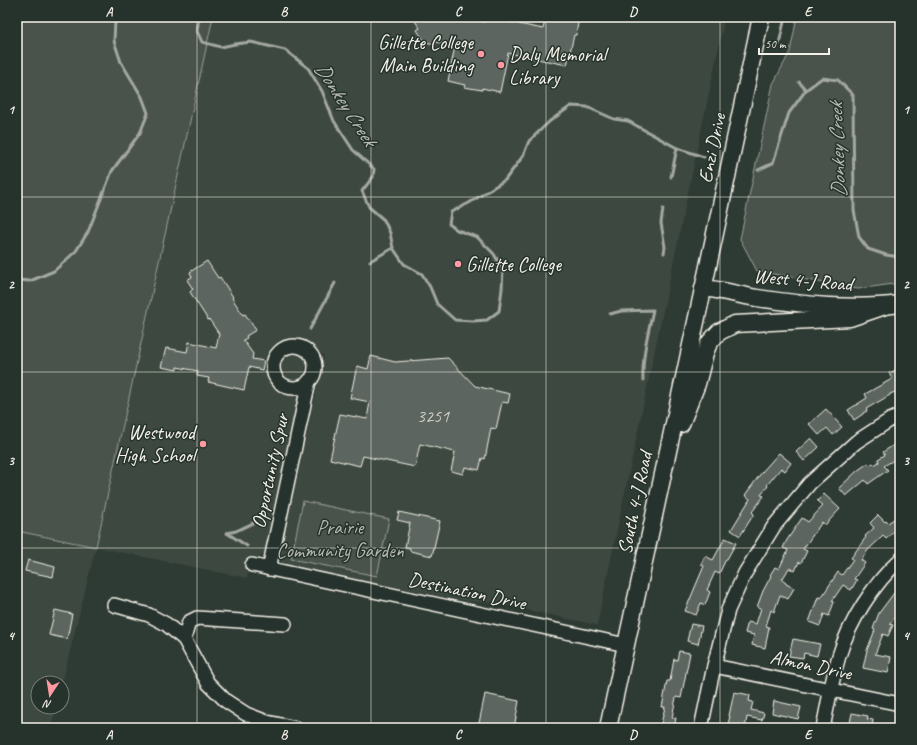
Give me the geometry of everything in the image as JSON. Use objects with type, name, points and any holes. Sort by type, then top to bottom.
[{"type":"main road","name":"Enzi Drive","points":[[703,288],[761,17]]},
{"type":"main road","name":"West 4-J Road","points":[[703,288],[756,298],[822,306],[892,305]]},
{"type":"main road","name":"South 4-J Road","points":[[608,728],[703,288]]},
{"type":"main road","points":[[665,463],[697,384],[708,343],[719,332],[735,324],[850,318],[892,305]]},
{"type":"street","name":"Opportunity Spur","points":[[269,569],[309,381]]},
{"type":"street","points":[[701,728],[728,610],[744,573],[774,526],[810,483],[856,442],[890,420],[900,416]]},
{"type":"street","points":[[823,728],[839,655],[853,621],[873,590],[900,560]]},
{"type":"street","name":"Destination Drive","points":[[252,565],[626,646]]},
{"type":"street","points":[[114,605],[148,615],[166,624],[184,639],[208,683],[226,701],[246,714],[267,722],[296,728]]},
{"type":"street","points":[[184,639],[189,622],[197,618],[285,624]]},
{"type":"street","name":"Almon Drive","points":[[714,666],[900,704]]},
{"type":"shaded area","name":"Gillette College","points":[[213,17],[725,17],[597,625],[499,604],[466,601],[285,565],[279,557],[324,356],[311,342],[265,553],[256,558],[250,557],[247,578],[96,547]]},
{"type":"shaded area","points":[[17,531],[96,547],[64,675],[30,675],[30,715],[54,715],[51,728],[17,728]]},
{"type":"green space","points":[[17,17],[213,17],[96,547],[17,531]]},
{"type":"green space","points":[[797,17],[882,17],[900,20],[900,283],[858,289],[757,271],[740,239],[773,84],[790,52]]},
{"type":"green space","name":"Prairie Community Garden","points":[[303,501],[389,519],[377,576],[291,559]]},
{"type":"building","name":"Gillette College Main Building","points":[[412,17],[459,17],[485,22],[485,19],[495,19],[543,29],[546,17],[579,17],[576,35],[574,35],[567,65],[508,53],[500,92],[482,88],[482,90],[464,87],[465,85],[448,81],[455,46],[436,42],[435,44],[425,42],[417,30],[420,28]]},
{"type":"building","points":[[207,261],[218,278],[220,277],[243,315],[245,314],[256,330],[246,336],[247,338],[243,340],[253,354],[252,359],[264,361],[262,370],[249,367],[244,390],[208,382],[209,378],[197,376],[198,371],[177,367],[177,370],[161,367],[166,348],[187,352],[189,342],[216,348],[219,334],[190,292],[193,289],[187,280],[192,277],[190,272]]},
{"type":"building","points":[[371,356],[395,362],[448,358],[475,386],[510,394],[508,403],[502,402],[496,429],[491,428],[485,459],[482,458],[479,470],[465,467],[463,474],[451,471],[455,452],[420,444],[415,467],[363,456],[360,466],[330,459],[340,414],[367,419],[370,402],[350,398],[357,366],[368,369]]},
{"type":"building","points":[[896,370],[900,378],[900,390],[890,394],[866,409],[867,411],[854,420],[848,410],[867,398],[865,394],[892,379],[889,373]]},
{"type":"building","points":[[826,409],[842,427],[833,435],[827,428],[819,435],[809,424]]},
{"type":"building","points":[[811,438],[819,447],[804,461],[796,452]]},
{"type":"building","points":[[900,441],[900,456],[884,466],[888,470],[868,484],[865,480],[846,496],[839,488],[868,463],[870,465],[873,463],[874,465],[879,462],[878,459],[885,455],[883,452]]},
{"type":"building","points":[[779,453],[791,463],[785,471],[781,468],[767,485],[768,486],[761,495],[764,496],[752,512],[754,514],[740,536],[731,530],[750,499],[745,495],[762,472]]},
{"type":"building","points":[[824,494],[840,509],[825,525],[822,522],[803,549],[807,551],[801,563],[799,562],[795,571],[789,568],[782,580],[794,588],[788,599],[780,595],[774,612],[771,610],[766,626],[769,627],[765,648],[752,645],[754,635],[745,633],[748,622],[756,624],[761,608],[757,607],[771,576],[770,575],[775,567],[779,569],[788,550],[783,548],[802,518],[808,522],[823,506],[817,501]]},
{"type":"building","points":[[399,512],[440,521],[432,556],[410,551],[410,548],[405,547],[410,523],[397,520]]},
{"type":"building","points":[[878,515],[888,523],[900,515],[900,526],[886,539],[883,536],[868,550],[861,560],[865,563],[854,579],[857,580],[851,590],[843,585],[832,601],[834,602],[829,616],[824,614],[820,626],[809,622],[818,597],[821,598],[838,572],[842,575],[853,559],[851,558],[866,537],[865,536],[874,528],[870,523]]},
{"type":"building","points":[[725,538],[736,543],[719,574],[715,572],[707,590],[710,592],[705,605],[701,603],[696,615],[685,611],[704,566],[701,564],[705,556],[713,560]]},
{"type":"building","points":[[28,560],[55,567],[53,577],[25,571]]},
{"type":"building","points":[[894,593],[900,598],[900,611],[890,624],[893,625],[888,636],[883,634],[875,654],[891,657],[888,673],[863,668],[867,650],[875,630],[873,629],[879,613]]},
{"type":"building","points":[[55,610],[72,614],[67,639],[49,635]]},
{"type":"building","points":[[691,624],[702,626],[698,644],[687,641]]},
{"type":"building","points":[[793,639],[820,644],[817,656],[804,653],[803,658],[789,656]]},
{"type":"building","points":[[679,651],[690,653],[681,698],[676,697],[672,718],[676,718],[674,728],[660,728],[665,707],[662,707],[667,681],[670,681],[674,659],[677,660]]},
{"type":"building","points":[[734,692],[750,695],[749,701],[753,702],[751,710],[764,713],[762,720],[747,717],[745,728],[727,728]]},
{"type":"building","points":[[485,694],[519,701],[514,728],[478,728]]},
{"type":"building","points":[[774,701],[801,707],[798,719],[772,713]]},
{"type":"building","points":[[852,713],[868,716],[867,719],[873,720],[872,728],[849,728]]},
{"type":"waterway","name":"Donkey Creek","points":[[17,280],[30,281],[54,271],[76,251],[88,232],[112,171],[140,133],[148,113],[142,97],[121,62],[114,41],[116,17]]},
{"type":"waterway","name":"Donkey Creek","points":[[199,17],[197,31],[202,42],[221,47],[251,42],[285,50],[308,68],[322,91],[334,121],[353,150],[374,169],[373,177],[362,191],[369,207],[384,220],[390,233],[393,248],[404,264],[422,274],[430,287],[437,304],[455,320],[487,320],[499,311],[503,270],[494,254],[477,237],[457,230],[449,224],[451,212],[469,203],[505,180],[523,156],[529,141],[550,121],[571,106],[587,107],[614,119],[628,121],[677,148],[704,157]]},
{"type":"waterway","points":[[779,44],[785,17]]},
{"type":"waterway","name":"Donkey Creek","points":[[758,170],[773,163],[789,113],[806,90],[822,78],[838,80],[853,95],[854,210],[859,237],[868,249],[886,255],[900,257]]},
{"type":"waterway","points":[[799,82],[806,90]]},
{"type":"waterway","points":[[671,177],[677,148]]},
{"type":"waterway","points":[[663,209],[661,223],[665,247],[664,253]]},
{"type":"waterway","points":[[370,261],[393,248]]},
{"type":"waterway","points":[[310,329],[335,283]]},
{"type":"waterway","points":[[610,314],[621,311],[653,310],[644,353],[643,380]]},
{"type":"waterway","points":[[227,533],[236,531],[253,523]]},
{"type":"waterway","points":[[227,533],[247,546]]},
{"type":"place","name":"Gillette College Main Building","points":[[481,54]]},
{"type":"place","name":"Daly Memorial Library","points":[[501,65]]},
{"type":"place","name":"Gillette College","points":[[458,264]]},
{"type":"place","name":"Westwood High School","points":[[203,444]]}]
